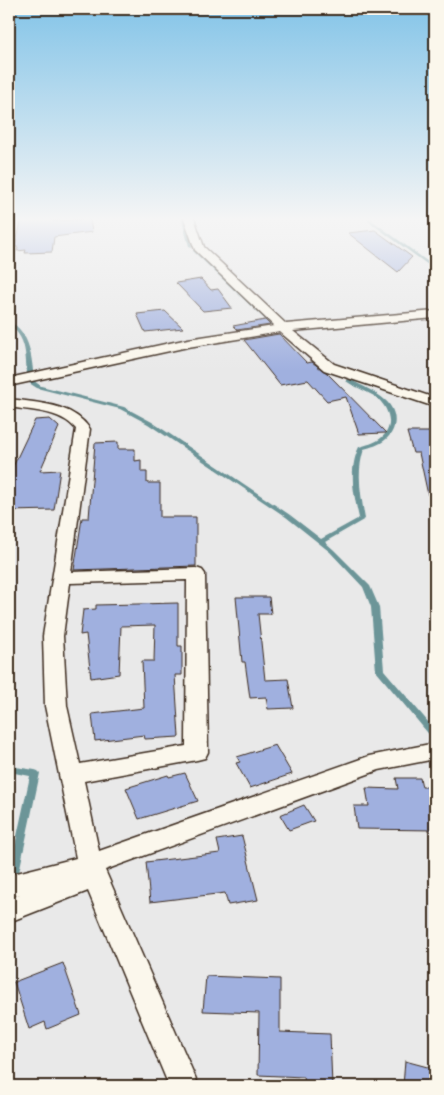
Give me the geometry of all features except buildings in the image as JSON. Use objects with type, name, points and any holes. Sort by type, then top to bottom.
[{"type":"street","points":[[221,269],[284,328],[330,367],[435,403]]},
{"type":"street","points":[[9,382],[188,343],[284,328],[435,314]]},
{"type":"street","points":[[9,403],[69,416],[79,422],[83,429],[53,636],[56,706],[92,871],[184,1086]]},
{"type":"street","points":[[62,578],[196,574],[197,752],[70,775]]},
{"type":"street","points":[[9,910],[92,871],[376,762],[431,752]]},
{"type":"street","points":[[9,886],[92,871]]},
{"type":"waterway","points":[[214,269],[274,325]]},
{"type":"waterway","points":[[9,322],[25,341],[29,356],[31,382],[39,387],[122,408],[150,423],[288,516],[320,542]]},
{"type":"waterway","points":[[320,542],[362,519],[356,484],[358,457],[361,448],[377,443],[385,438],[392,424],[390,409],[385,402],[349,381]]},
{"type":"waterway","points":[[320,542],[366,586],[375,607],[380,671],[435,736]]},
{"type":"waterway","points":[[9,769],[35,773],[13,877]]}]
